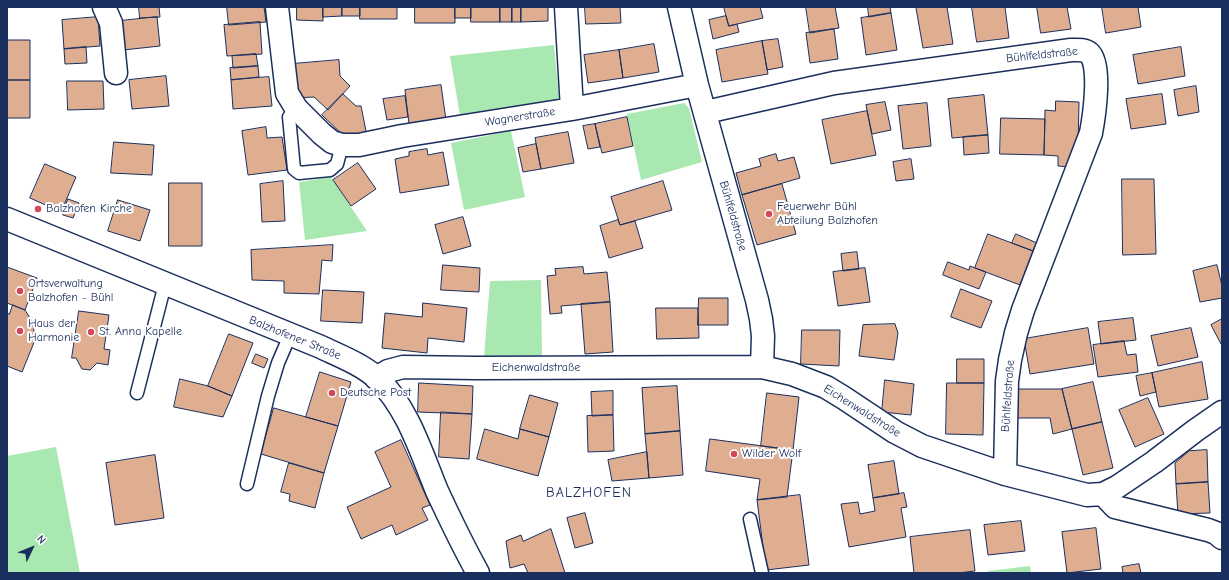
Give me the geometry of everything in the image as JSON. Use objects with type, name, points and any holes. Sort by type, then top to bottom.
[{"type":"street","points":[[104,7],[111,23],[116,73]]},
{"type":"street","name":"Wagnerstraße","points":[[277,7],[287,93],[296,108],[322,134],[332,142],[342,145],[359,145],[402,136],[572,109],[697,85]]},
{"type":"street","points":[[566,7],[572,109]]},
{"type":"street","name":"Bühlfeldstraße","points":[[678,7],[697,85],[706,112],[762,319],[762,367]]},
{"type":"street","name":"Bühlfeldstraße","points":[[706,112],[834,83],[1071,50],[1088,52],[1093,57],[1095,63],[1096,88],[1094,118],[1091,133],[1023,310],[1010,360],[1007,381],[1005,474]]},
{"type":"street","name":"Balzhofener Straße","points":[[7,220],[352,361],[376,378],[387,390],[403,413],[450,520],[478,573]]},
{"type":"street","name":"Eichenwaldstraße","points":[[376,378],[388,371],[403,367],[762,367],[792,374],[826,387],[895,432],[922,446],[1005,474],[1087,495],[1103,494],[1117,487],[1222,412]]},
{"type":"street","points":[[1103,494],[1115,507],[1208,530],[1216,533],[1222,538]]},
{"type":"lane","points":[[296,108],[289,117],[294,169],[299,173],[330,170],[337,164],[342,145]]},
{"type":"lane","points":[[137,393],[165,284]]},
{"type":"lane","points":[[247,484],[268,396],[278,362],[290,335]]},
{"type":"lane","points":[[750,519],[762,573]]},
{"type":"green space","points":[[554,45],[559,97],[550,107],[461,122],[450,56]]},
{"type":"green space","points":[[684,103],[689,108],[702,162],[641,180],[627,114]]},
{"type":"green space","points":[[511,131],[525,197],[464,210],[451,143]]},
{"type":"green space","points":[[331,177],[367,231],[305,240],[299,182]]},
{"type":"green space","points":[[541,280],[542,359],[484,357],[490,281]]},
{"type":"green space","points":[[56,447],[80,573],[7,573],[7,456]]},
{"type":"green space","points":[[1030,566],[1031,573],[988,573],[988,571]]},
{"type":"building","points":[[139,7],[159,7],[160,17],[140,18]]},
{"type":"building","points":[[227,7],[264,7],[266,22],[229,25]]},
{"type":"building","points":[[297,7],[323,7],[323,21],[297,20]]},
{"type":"building","points":[[323,7],[342,7],[342,16],[323,17]]},
{"type":"building","points":[[342,7],[360,7],[360,16],[342,16]]},
{"type":"building","points":[[360,7],[397,7],[397,19],[360,19]]},
{"type":"building","points":[[415,7],[455,7],[455,23],[415,23]]},
{"type":"building","points":[[455,7],[471,7],[471,18],[455,18]]},
{"type":"building","points":[[471,7],[500,7],[500,22],[471,22]]},
{"type":"building","points":[[500,7],[512,7],[512,22],[500,22]]},
{"type":"building","points":[[512,7],[521,7],[521,22],[512,22]]},
{"type":"building","points":[[521,7],[548,7],[548,21],[521,22]]},
{"type":"building","points":[[585,7],[620,7],[621,23],[586,24]]},
{"type":"building","points":[[724,7],[760,7],[763,18],[729,26]]},
{"type":"building","points":[[806,7],[835,7],[839,28],[810,33]]},
{"type":"building","points":[[868,7],[890,7],[891,13],[869,17]]},
{"type":"building","points":[[947,7],[953,44],[923,48],[916,8]]},
{"type":"building","points":[[972,7],[1005,7],[1009,38],[977,42]]},
{"type":"building","points":[[1037,7],[1067,7],[1071,29],[1041,33]]},
{"type":"building","points":[[1102,7],[1138,7],[1141,27],[1106,33]]},
{"type":"building","points":[[891,13],[897,50],[866,55],[861,18]]},
{"type":"building","points":[[726,16],[729,26],[737,24],[739,32],[713,39],[709,20]]},
{"type":"building","points":[[98,17],[100,46],[64,49],[62,20]]},
{"type":"building","points":[[157,17],[160,46],[123,50],[120,21]]},
{"type":"building","points":[[260,22],[262,54],[227,56],[224,25]]},
{"type":"building","points":[[834,29],[838,59],[810,63],[806,33]]},
{"type":"building","points":[[778,39],[783,67],[767,70],[762,41]]},
{"type":"building","points":[[7,40],[30,40],[30,80],[7,80]]},
{"type":"building","points":[[762,41],[768,74],[722,82],[716,50]]},
{"type":"building","points":[[654,44],[659,72],[623,78],[619,50]]},
{"type":"building","points":[[86,47],[87,63],[65,64],[64,49]]},
{"type":"building","points":[[1181,47],[1185,76],[1138,84],[1133,55]]},
{"type":"building","points":[[619,50],[623,78],[588,83],[584,55]]},
{"type":"building","points":[[256,54],[258,66],[233,68],[232,56]]},
{"type":"building","points":[[339,60],[340,76],[350,86],[328,110],[314,97],[294,98],[292,64]]},
{"type":"building","points":[[258,66],[259,77],[231,80],[230,68]]},
{"type":"building","points":[[166,76],[169,106],[132,109],[129,80]]},
{"type":"building","points":[[269,77],[272,106],[233,109],[231,80]]},
{"type":"building","points":[[7,80],[30,80],[30,118],[7,118]]},
{"type":"building","points":[[67,81],[103,81],[104,109],[68,110]]},
{"type":"building","points":[[441,85],[446,120],[409,124],[405,90]]},
{"type":"building","points":[[1196,86],[1199,112],[1178,116],[1174,90]]},
{"type":"building","points":[[343,94],[356,106],[361,106],[367,136],[347,139],[322,115]]},
{"type":"building","points":[[1162,94],[1166,124],[1131,129],[1126,99]]},
{"type":"building","points":[[984,95],[988,135],[952,138],[948,99]]},
{"type":"building","points":[[405,96],[408,117],[387,120],[383,99]]},
{"type":"building","points":[[1056,101],[1079,102],[1078,149],[1071,167],[1058,166],[1058,156],[1044,155],[1045,110],[1055,111]]},
{"type":"building","points":[[885,102],[891,130],[872,134],[866,105]]},
{"type":"building","points":[[927,103],[931,146],[903,149],[898,106]]},
{"type":"building","points":[[867,111],[876,155],[831,164],[822,120]]},
{"type":"building","points":[[627,117],[633,146],[602,153],[595,124]]},
{"type":"building","points":[[1001,118],[1045,119],[1044,155],[1000,154]]},
{"type":"building","points":[[595,124],[600,147],[588,149],[583,126]]},
{"type":"building","points":[[266,127],[267,138],[282,137],[287,170],[248,175],[242,131]]},
{"type":"building","points":[[568,132],[574,163],[541,169],[535,138]]},
{"type":"building","points":[[988,135],[989,153],[964,155],[963,137]]},
{"type":"building","points":[[114,142],[154,145],[152,175],[111,173]]},
{"type":"building","points":[[536,144],[541,169],[523,172],[518,148]]},
{"type":"building","points":[[427,149],[428,155],[443,152],[449,185],[400,193],[395,159],[409,156],[409,152]]},
{"type":"building","points":[[776,154],[778,161],[794,157],[800,178],[742,195],[736,173],[761,166],[759,159]]},
{"type":"building","points":[[911,159],[914,179],[896,181],[893,162]]},
{"type":"building","points":[[358,163],[376,189],[351,206],[333,180]]},
{"type":"building","points":[[45,164],[76,177],[61,212],[30,198]]},
{"type":"building","points":[[1122,179],[1154,179],[1156,254],[1123,255]]},
{"type":"building","points":[[283,181],[285,221],[262,222],[260,184]]},
{"type":"building","points":[[663,181],[672,210],[620,225],[611,197]]},
{"type":"building","points":[[169,183],[202,183],[202,246],[169,246]]},
{"type":"building","name":"Feuerwehr Bühl Abteilung Balzhofen","points":[[782,184],[796,234],[757,245],[742,195]]},
{"type":"building","points":[[68,199],[79,203],[73,218],[63,215]]},
{"type":"building","points":[[118,200],[150,210],[140,241],[108,231]]},
{"type":"building","points":[[463,217],[471,246],[443,254],[435,225]]},
{"type":"building","points":[[618,220],[620,225],[635,221],[643,248],[609,258],[600,226]]},
{"type":"building","points":[[988,234],[1033,251],[1020,285],[975,268]]},
{"type":"building","points":[[1016,234],[1037,243],[1033,251],[1012,243]]},
{"type":"building","points":[[333,245],[332,261],[322,260],[319,294],[284,293],[284,281],[252,280],[251,250]]},
{"type":"building","points":[[857,252],[859,269],[843,271],[841,254]]},
{"type":"building","points":[[948,262],[969,270],[970,266],[986,272],[979,289],[943,275]]},
{"type":"building","points":[[443,265],[480,268],[479,292],[441,290]]},
{"type":"building","points":[[1217,265],[1222,286],[1222,298],[1200,302],[1193,271]]},
{"type":"building","name":"Ortsverwaltung Balzhofen - Bühl","points":[[7,267],[37,278],[25,310],[7,303]]},
{"type":"building","points":[[583,267],[584,274],[607,272],[610,302],[561,306],[562,313],[550,314],[547,276],[556,275],[555,269]]},
{"type":"building","points":[[865,268],[870,302],[838,306],[833,272]]},
{"type":"building","points":[[961,289],[992,301],[981,328],[951,317]]},
{"type":"building","points":[[323,290],[364,292],[362,323],[321,321]]},
{"type":"building","points":[[699,298],[728,298],[728,325],[698,325]]},
{"type":"building","points":[[610,302],[613,352],[585,354],[581,304]]},
{"type":"building","points":[[423,303],[467,308],[464,342],[428,338],[427,353],[382,348],[385,313],[422,317]]},
{"type":"building","name":"Haus der Harmonie","points":[[13,305],[25,310],[33,323],[35,340],[22,372],[7,366],[7,313],[9,314]]},
{"type":"building","points":[[656,308],[698,308],[699,338],[657,339]]},
{"type":"building","name":"St. Anna Kapelle","points":[[79,311],[109,315],[104,349],[110,350],[108,365],[97,363],[90,370],[82,369],[76,358],[72,358]]},
{"type":"building","points":[[1133,318],[1136,340],[1101,344],[1098,322]]},
{"type":"building","points":[[1222,319],[1222,344],[1221,344],[1211,325]]},
{"type":"building","points":[[895,324],[898,333],[894,360],[859,356],[863,325]]},
{"type":"building","points":[[1088,328],[1094,364],[1030,374],[1024,339]]},
{"type":"building","points":[[1191,328],[1198,357],[1158,366],[1151,336]]},
{"type":"building","points":[[802,330],[840,330],[839,366],[801,364]]},
{"type":"building","points":[[229,334],[253,343],[232,396],[208,386]]},
{"type":"building","points":[[1124,341],[1127,355],[1136,354],[1138,372],[1098,377],[1093,345]]},
{"type":"building","points":[[256,354],[268,359],[264,368],[252,363]]},
{"type":"building","points":[[957,359],[984,359],[984,383],[957,383]]},
{"type":"building","points":[[1202,362],[1208,399],[1159,407],[1152,373]]},
{"type":"building","points":[[320,372],[351,382],[338,426],[306,417]]},
{"type":"building","points":[[1152,373],[1156,392],[1140,396],[1136,376]]},
{"type":"building","points":[[180,379],[208,386],[232,396],[223,417],[174,407]]},
{"type":"building","points":[[885,380],[914,384],[911,415],[882,412]]},
{"type":"building","points":[[1093,382],[1102,422],[1072,429],[1062,389]]},
{"type":"building","points":[[419,383],[473,386],[472,414],[418,412]]},
{"type":"building","points":[[947,383],[984,383],[983,435],[946,434]]},
{"type":"building","points":[[677,386],[680,431],[645,434],[642,388]]},
{"type":"building","points":[[1016,389],[1062,389],[1072,429],[1053,434],[1050,418],[1016,418]]},
{"type":"building","points":[[613,391],[613,415],[592,416],[591,392]]},
{"type":"building","points":[[767,393],[799,397],[793,450],[761,446]]},
{"type":"building","points":[[530,395],[558,403],[549,437],[520,429]]},
{"type":"building","points":[[1148,398],[1164,434],[1135,447],[1119,410]]},
{"type":"building","points":[[274,408],[338,426],[324,473],[261,454]]},
{"type":"building","points":[[441,412],[472,414],[469,459],[439,457]]},
{"type":"building","points":[[613,415],[614,451],[588,452],[587,416]]},
{"type":"building","points":[[1102,422],[1113,468],[1083,475],[1072,429]]},
{"type":"building","points":[[485,429],[518,439],[520,429],[549,437],[538,476],[477,459]]},
{"type":"building","points":[[680,431],[683,475],[649,478],[645,434]]},
{"type":"building","points":[[710,439],[793,450],[787,497],[757,500],[760,479],[706,471]]},
{"type":"building","points":[[401,440],[430,505],[422,508],[428,520],[396,535],[392,525],[361,539],[347,507],[391,487],[375,452]]},
{"type":"building","points":[[1207,450],[1208,482],[1176,484],[1175,463],[1189,451]]},
{"type":"building","points":[[647,452],[649,478],[612,481],[608,460]]},
{"type":"building","points":[[155,455],[164,518],[115,525],[106,463]]},
{"type":"building","points":[[894,461],[899,494],[873,498],[868,465]]},
{"type":"building","points":[[289,463],[324,473],[315,508],[289,501],[290,494],[281,492]]},
{"type":"building","points":[[1208,482],[1210,513],[1178,514],[1176,484]]},
{"type":"building","points":[[904,493],[907,507],[901,508],[906,537],[849,547],[841,504],[858,502],[860,514],[875,511],[873,498]]},
{"type":"building","points":[[800,495],[809,565],[766,570],[757,500]]},
{"type":"building","points":[[585,513],[593,543],[575,548],[567,518]]},
{"type":"building","points":[[1021,521],[1025,551],[988,555],[984,525]]},
{"type":"building","points":[[1096,528],[1101,569],[1067,573],[1062,532]]},
{"type":"building","points":[[551,529],[565,573],[528,573],[524,564],[510,568],[506,541],[521,535],[523,541]]},
{"type":"building","points":[[970,530],[975,571],[958,573],[914,573],[910,537]]},
{"type":"building","points":[[1139,564],[1141,573],[1123,573],[1122,567]]},
{"type":"place","name":"Balzhofen Kirche","points":[[38,209]]},
{"type":"place","name":"Feuerwehr Bühl Abteilung Balzhofen","points":[[769,214]]},
{"type":"place","name":"Ortsverwaltung Balzhofen - Bühl","points":[[20,291]]},
{"type":"place","name":"Haus der Harmonie","points":[[20,331]]},
{"type":"place","name":"St. Anna Kapelle","points":[[91,332]]},
{"type":"place","name":"Deutsche Post","points":[[332,393]]},
{"type":"place","name":"Wilder Wolf","points":[[734,454]]},
{"type":"district","name":"BALZHOFEN","points":[[589,493]]}]
